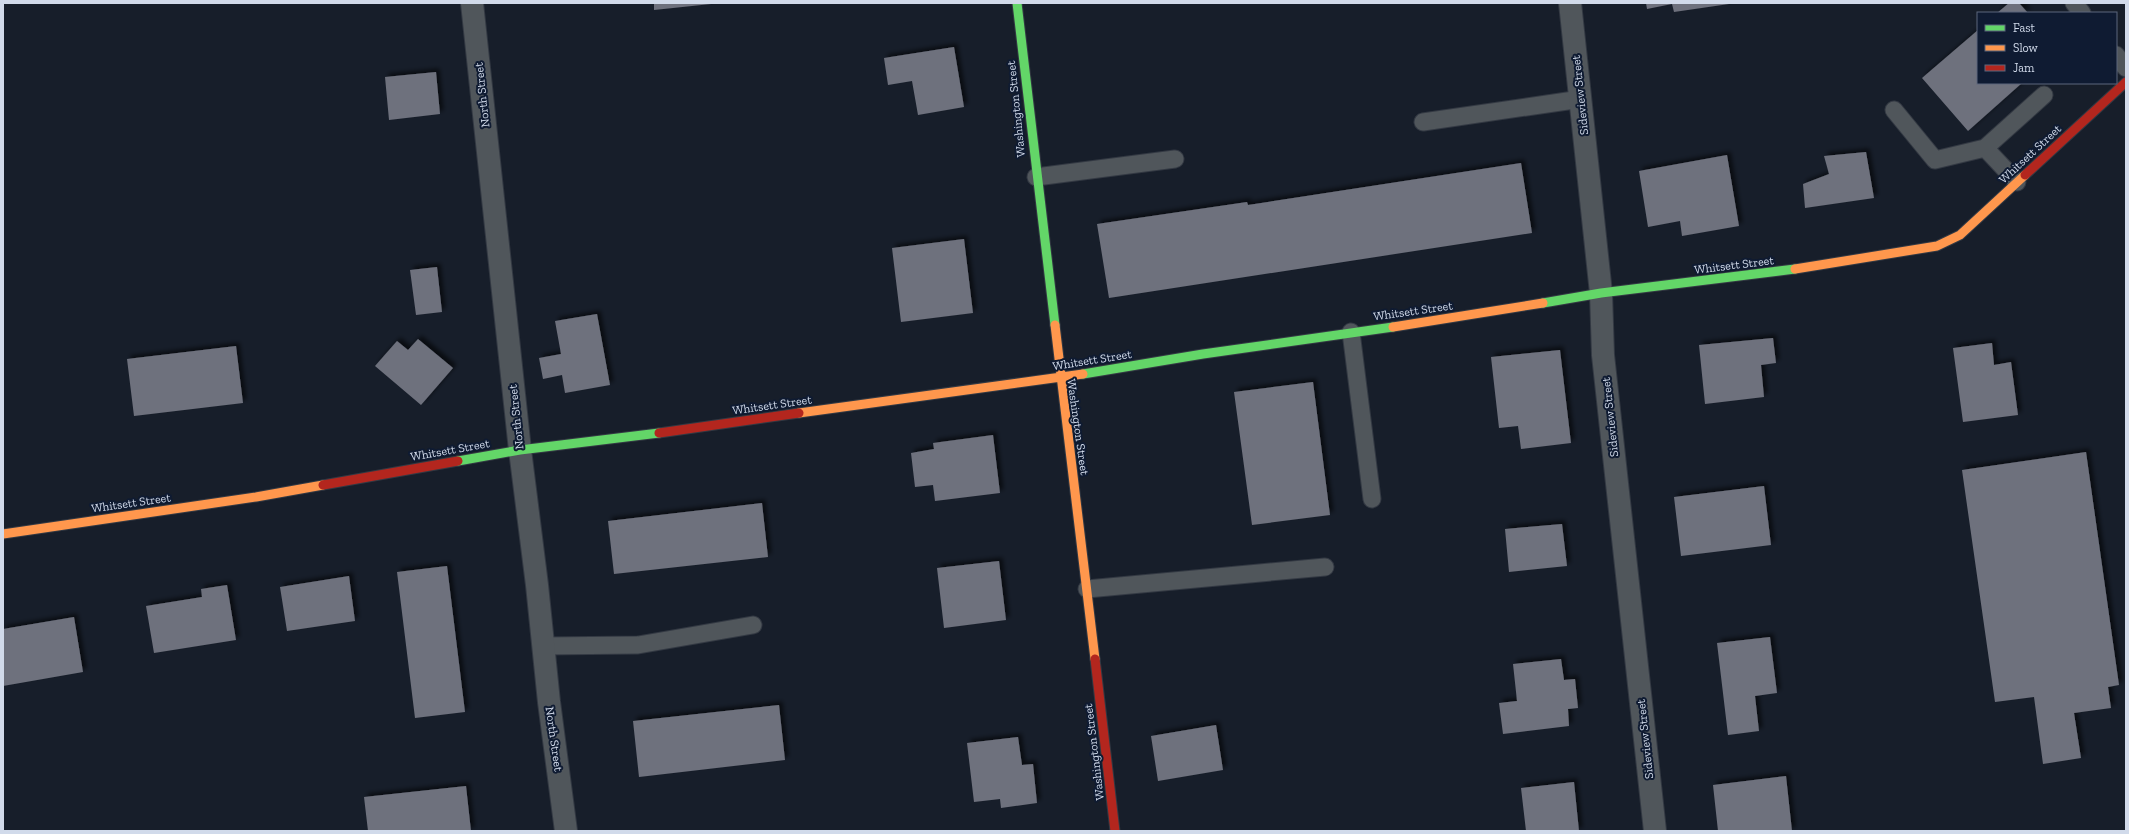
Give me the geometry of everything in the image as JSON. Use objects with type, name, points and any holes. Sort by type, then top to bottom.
[{"type":"street","name":"North Street","points":[[472,3],[520,450],[566,831]]},
{"type":"street","name":"Washington Street","points":[[1016,3],[1059,378],[1087,589],[1115,831]]},
{"type":"street","name":"Sideview Street","points":[[1570,3],[1601,293],[1603,355],[1655,831]]},
{"type":"street","name":"Whitsett Street","points":[[3,534],[256,497],[520,450],[1059,378],[1203,354],[1488,313],[1601,293],[1783,271],[1937,246],[1960,235],[2126,82]]},
{"type":"lane","points":[[2074,3],[2081,12]]},
{"type":"lane","points":[[2117,57],[2126,68]]},
{"type":"lane","points":[[1894,110],[1935,160],[1985,148],[2044,95]]},
{"type":"lane","points":[[1423,122],[1581,98]]},
{"type":"lane","points":[[1985,148],[2017,182]]},
{"type":"lane","points":[[1036,177],[1175,159]]},
{"type":"lane","points":[[1351,332],[1372,499]]},
{"type":"lane","points":[[1087,589],[1326,567]]},
{"type":"lane","points":[[543,646],[638,645],[753,625]]},
{"type":"building","points":[[654,3],[711,3],[711,4],[654,10]]},
{"type":"building","points":[[1646,3],[1729,4],[1674,12],[1672,4],[1647,9]]},
{"type":"building","points":[[2009,3],[2019,3],[2027,12],[1998,12]]},
{"type":"building","points":[[1977,31],[1977,84],[2021,84],[1968,131],[1922,78]]},
{"type":"building","points":[[954,47],[964,107],[918,115],[912,81],[888,85],[884,58]]},
{"type":"building","points":[[436,72],[440,114],[389,120],[385,77]]},
{"type":"building","points":[[1866,152],[1874,198],[1805,208],[1803,184],[1829,174],[1824,156]]},
{"type":"building","points":[[1727,155],[1739,226],[1682,236],[1680,221],[1648,227],[1639,171]]},
{"type":"building","points":[[1521,163],[1532,233],[1109,298],[1097,224],[1247,202],[1248,205]]},
{"type":"building","points":[[964,239],[973,313],[901,322],[892,248]]},
{"type":"building","points":[[437,267],[442,312],[416,315],[410,270]]},
{"type":"building","points":[[597,314],[610,385],[565,393],[562,375],[543,379],[539,358],[561,354],[555,321]]},
{"type":"building","points":[[1773,338],[1776,363],[1761,365],[1764,397],[1705,404],[1699,345]]},
{"type":"building","points":[[418,339],[453,368],[421,405],[375,366],[397,341],[408,350]]},
{"type":"building","points":[[1992,343],[1994,365],[2011,362],[2018,415],[1963,422],[1953,348]]},
{"type":"building","points":[[236,346],[243,403],[134,416],[127,359]]},
{"type":"building","points":[[1560,350],[1571,443],[1521,449],[1518,426],[1499,428],[1491,357]]},
{"type":"building","points":[[1313,382],[1330,515],[1252,525],[1234,392]]},
{"type":"building","points":[[993,435],[1000,493],[935,501],[933,485],[915,487],[911,453],[934,449],[933,443]]},
{"type":"building","points":[[2086,452],[2119,685],[2108,687],[2111,708],[2074,713],[2081,758],[2043,764],[2034,697],[1995,702],[1962,470]]},
{"type":"building","points":[[1764,486],[1771,545],[1681,556],[1674,497]]},
{"type":"building","points":[[762,503],[768,557],[614,574],[608,521]]},
{"type":"building","points":[[1562,524],[1567,566],[1509,572],[1505,529]]},
{"type":"building","points":[[999,561],[1006,620],[944,628],[937,568]]},
{"type":"building","points":[[447,566],[465,712],[415,718],[397,572]]},
{"type":"building","points":[[349,576],[355,621],[287,631],[280,587]]},
{"type":"building","points":[[227,585],[236,640],[154,653],[146,606],[202,597],[201,589]]},
{"type":"building","points":[[74,617],[83,672],[3,686],[3,629]]},
{"type":"building","points":[[1770,637],[1777,693],[1755,696],[1759,731],[1728,735],[1717,643]]},
{"type":"building","points":[[1561,659],[1564,680],[1575,679],[1578,708],[1568,709],[1569,726],[1503,734],[1499,703],[1517,701],[1513,664]]},
{"type":"building","points":[[779,705],[785,760],[639,777],[633,721]]},
{"type":"building","points":[[1216,725],[1223,770],[1158,781],[1151,736]]},
{"type":"building","points":[[1018,737],[1022,765],[1033,764],[1037,803],[1001,808],[1000,799],[974,802],[967,743]]},
{"type":"building","points":[[1786,776],[1792,831],[1718,831],[1713,785]]},
{"type":"building","points":[[1574,782],[1579,831],[1526,831],[1521,788]]},
{"type":"building","points":[[466,786],[471,831],[368,831],[364,797]]},
{"type":"traffic: fast","points":[[1017,3],[1055,325]]},
{"type":"traffic: fast","points":[[1543,303],[1601,293],[1795,269]]},
{"type":"traffic: fast","points":[[1083,374],[1203,354],[1393,327]]},
{"type":"traffic: fast","points":[[458,461],[520,450],[659,433]]},
{"type":"traffic: slow","points":[[1795,269],[1937,246],[1960,235],[2025,175]]},
{"type":"traffic: slow","points":[[1393,327],[1543,303]]},
{"type":"traffic: slow","points":[[1055,325],[1095,659]]},
{"type":"traffic: slow","points":[[799,413],[1083,374]]},
{"type":"traffic: slow","points":[[3,534],[256,497],[323,485]]},
{"type":"traffic: jam","points":[[2025,175],[2126,82]]},
{"type":"traffic: jam","points":[[659,433],[799,413]]},
{"type":"traffic: jam","points":[[323,485],[458,461]]},
{"type":"traffic: jam","points":[[1095,659],[1115,831]]}]
